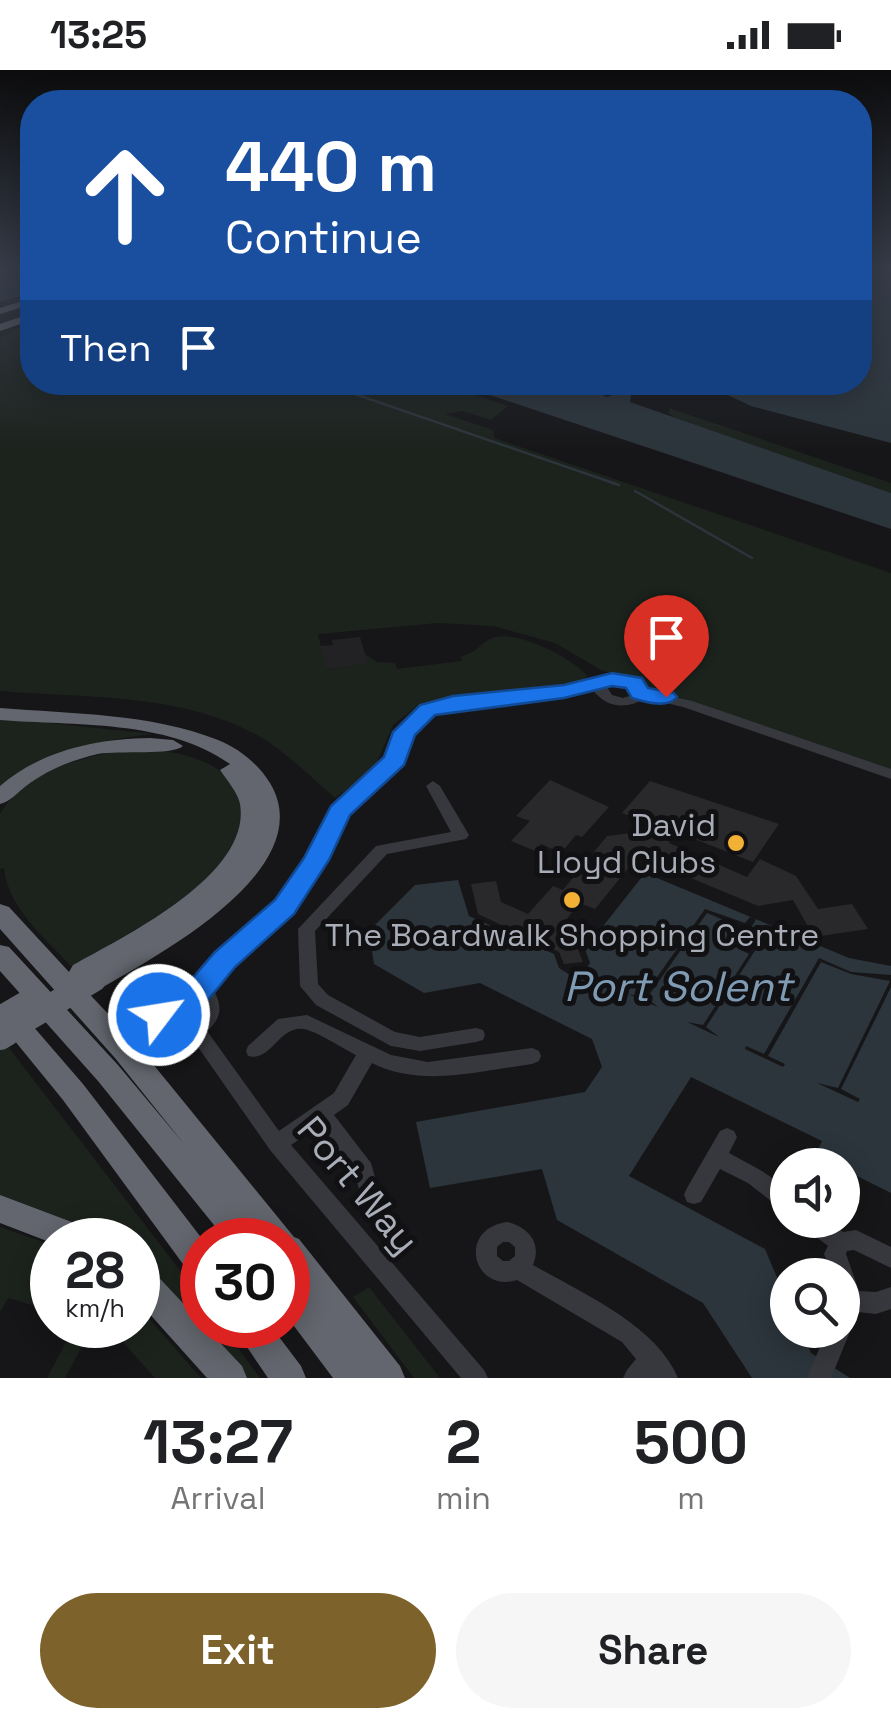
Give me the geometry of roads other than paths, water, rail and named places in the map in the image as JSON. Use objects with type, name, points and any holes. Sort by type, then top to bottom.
[{"type":"highway","points":[[0,714],[158,732],[214,746],[252,772],[269,805],[266,838],[237,882],[200,914],[88,976],[0,1018]]},
{"type":"highway","points":[[0,797],[29,774],[58,760],[87,750],[140,744],[196,751],[220,762],[246,786],[254,823],[234,864],[181,910],[0,1034]]},
{"type":"highway","points":[[0,913],[125,1050],[262,1218]]},
{"type":"highway","points":[[0,954],[108,1073],[226,1218]]},
{"type":"highway","points":[[0,1006],[73,1092],[180,1235]]},
{"type":"highway","points":[[0,1209],[30,1220]]},
{"type":"highway","points":[[310,1278],[388,1378]]},
{"type":"highway","points":[[160,1302],[230,1378]]},
{"type":"highway","points":[[310,1320],[355,1378]]},
{"type":"highway","points":[[266,1348],[289,1378]]},
{"type":"street","points":[[602,690],[622,679],[638,686],[640,694]]},
{"type":"street","name":"Port Way","points":[[476,1378],[277,1144],[196,1029],[171,1030],[159,1015],[173,996],[198,992],[225,960],[284,907],[316,860],[340,812],[395,760],[404,732],[414,719],[428,710],[453,703],[602,690]]},
{"type":"street","points":[[602,690],[627,702],[640,694],[687,704],[891,774]]},
{"type":"street","points":[[433,786],[462,835],[402,843],[382,850],[306,928],[310,986],[322,1000],[391,1039],[420,1044],[476,1035]]},
{"type":"street","points":[[196,1029],[213,1011],[209,998],[198,992]]},
{"type":"street","points":[[255,1051],[284,1024],[307,1022],[367,1054],[428,1070],[532,1056]]},
{"type":"street","points":[[277,1144],[341,1098],[367,1054]]},
{"type":"street","points":[[322,1115],[364,1170],[370,1195]]},
{"type":"street","points":[[694,1195],[727,1136]]},
{"type":"street","points":[[717,1157],[770,1188]]},
{"type":"street","points":[[835,1238],[840,1242],[856,1240],[891,1258]]},
{"type":"street","points":[[836,1258],[840,1242]]},
{"type":"street","points":[[518,1268],[624,1330],[659,1368],[635,1378]]},
{"type":"street","points":[[860,1308],[891,1298]]},
{"type":"water","points":[[872,329],[891,329],[891,443],[751,406],[728,395],[872,395]]},
{"type":"water","points":[[490,395],[631,395],[630,402],[891,493],[891,529]]},
{"type":"water","name":"Port Solent","points":[[645,873],[849,958],[891,966],[891,1193],[860,1178],[860,1148],[819,1148],[822,1141],[691,1077],[629,1176],[765,1249],[770,1261],[770,1348],[809,1348],[850,1378],[752,1378],[703,1303],[557,1220],[542,1169],[430,1188],[416,1122],[585,1092],[602,1067],[592,1039],[480,983],[424,993],[374,964],[369,931],[415,885],[458,880],[469,916],[554,954],[559,968],[570,975],[584,972],[590,963],[585,949]]},
{"type":"waterway","points":[[358,395],[619,485]]},
{"type":"waterway","points":[[635,491],[752,558]]},
{"type":"place","name":"David Lloyd Clubs","points":[[736,843]]},
{"type":"place","name":"The Boardwalk Shopping Centre","points":[[572,900]]}]
